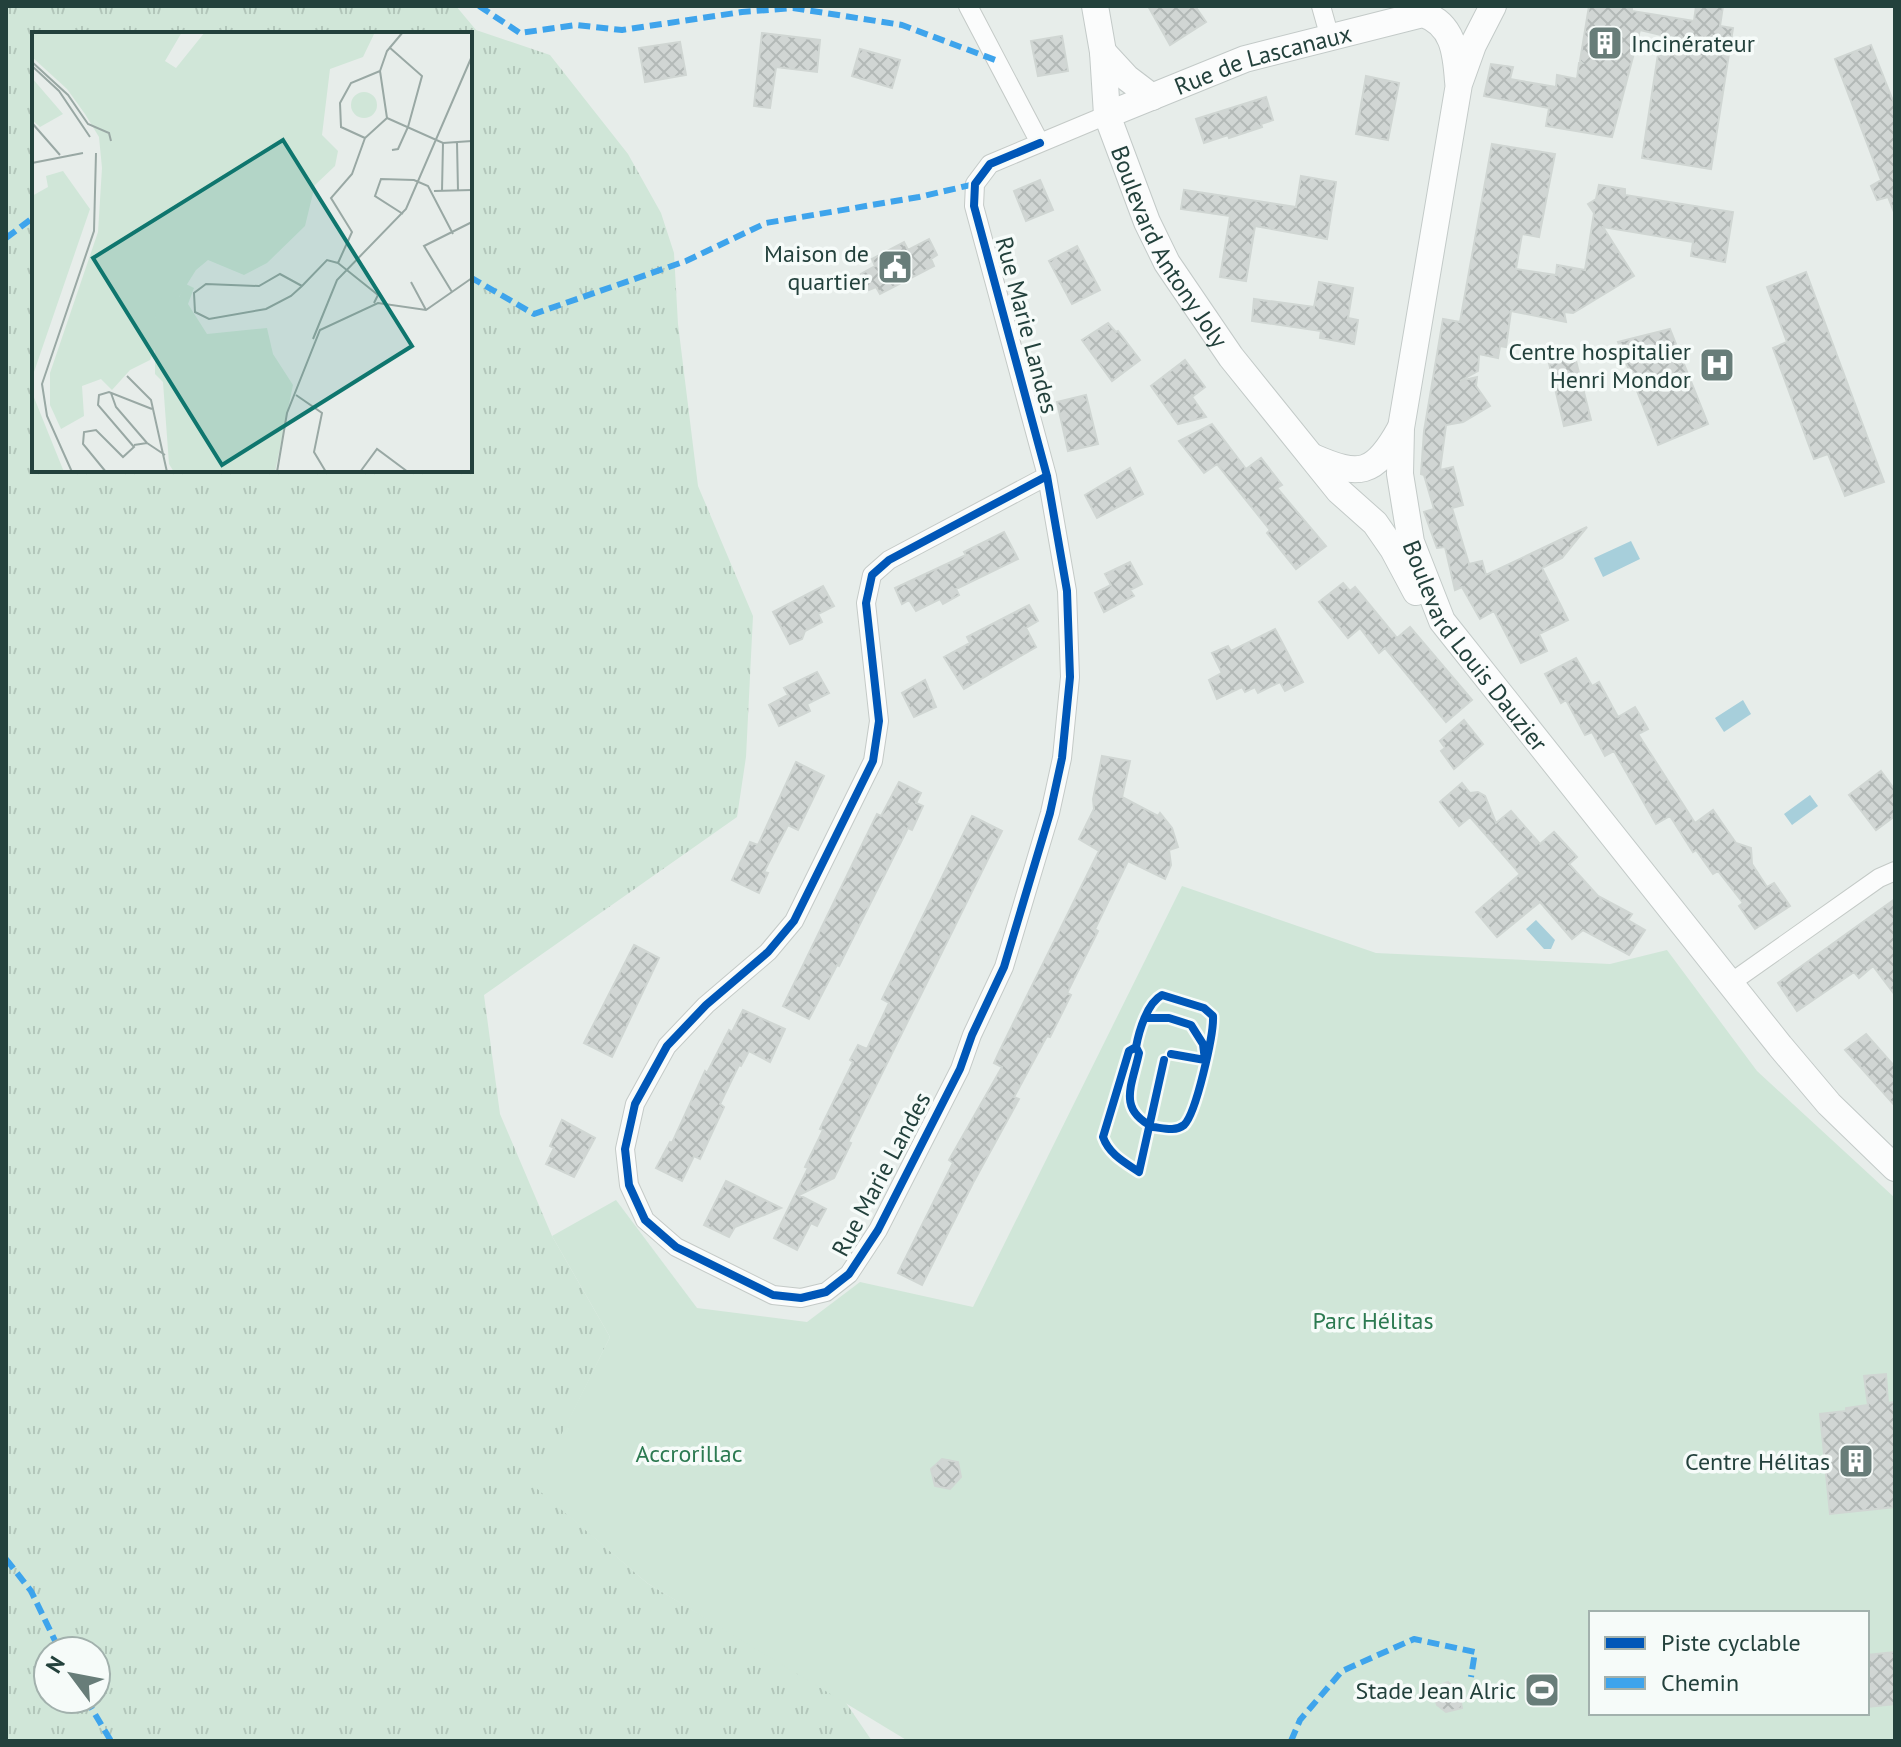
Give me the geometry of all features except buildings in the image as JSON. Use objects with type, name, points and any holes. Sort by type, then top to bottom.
[{"type":"street","points":[[968,6],[1040,143],[1107,115]]},
{"type":"street","name":"Boulevard Antony Joly","points":[[1095,6],[1103,52],[1107,115],[1147,222],[1167,263],[1231,357],[1339,491],[1375,523],[1393,549],[1411,586],[1442,621]]},
{"type":"street","points":[[1321,6],[1330,38]]},
{"type":"street","name":"Boulevard Louis Dauzier","points":[[1493,6],[1473,45],[1459,84],[1401,428],[1400,474],[1411,542],[1442,621],[1729,984],[1829,1104],[1895,1168]]},
{"type":"street","name":"Rue de Lascanaux","points":[[1107,115],[1245,59],[1434,10],[1436,18],[1450,35],[1457,59],[1459,84]]},
{"type":"street","name":"Rue de Lascanaux","points":[[1103,52],[1145,100]]},
{"type":"street","points":[[1124,162],[1128,133],[1145,100]]},
{"type":"street","name":"Rue Marie Landes","points":[[1040,143],[990,164],[975,184],[974,206],[1047,476],[1067,591],[1070,677],[1062,758],[1050,813],[1004,967],[972,1035],[960,1069],[878,1230],[849,1274],[826,1292],[801,1298],[773,1295],[676,1247],[645,1220],[629,1185],[625,1149],[635,1104],[667,1046],[706,1005],[768,952],[794,921],[873,761],[879,721],[866,603],[872,575],[889,560],[1047,476]]},
{"type":"street","points":[[1313,457],[1343,470],[1369,466],[1382,457],[1401,428]]},
{"type":"street","points":[[1729,984],[1879,878],[1895,871]]},
{"type":"green space","points":[[6,6],[456,6],[476,30],[550,55],[628,154],[661,213],[674,253],[678,324],[698,486],[753,616],[746,757],[737,817],[484,995],[500,1114],[552,1236],[610,1337],[536,1487],[647,1583],[844,1700],[872,1741],[6,1741]]},
{"type":"green space","name":"Parc Hélitas","points":[[1182,886],[1376,953],[1610,964],[1667,950],[1757,1071],[1895,1198],[1895,1741],[908,1741],[647,1583],[535,1487],[610,1337],[552,1236],[616,1200],[697,1308],[807,1322],[860,1282],[973,1307]]},
{"type":"water","points":[[1631,541],[1640,559],[1603,577],[1594,558]]},
{"type":"water","points":[[1743,700],[1751,714],[1724,732],[1715,718]]},
{"type":"water","points":[[1810,795],[1818,806],[1792,825],[1784,814]]},
{"type":"water","points":[[1536,920],[1555,940],[1551,949],[1544,949],[1526,929]]},
{"type":"marked path","points":[[479,6],[520,33],[576,25],[622,30],[742,12],[793,8],[902,25],[998,61]]},
{"type":"marked path","points":[[472,278],[534,314],[686,261],[766,223],[919,197],[975,184]]},
{"type":"marked path","points":[[6,238],[32,218]]},
{"type":"marked path","points":[[6,1559],[31,1591],[52,1635]]},
{"type":"marked path","points":[[1291,1741],[1300,1720],[1342,1671],[1414,1639],[1475,1652],[1471,1677]]},
{"type":"marked path","points":[[96,1715],[111,1741]]},
{"type":"cycle path","points":[[1040,143],[990,164],[975,184],[974,206],[1047,476],[1067,591],[1070,677],[1062,758],[1050,813],[1004,967],[972,1035],[960,1069],[878,1230],[849,1274],[826,1292],[801,1298],[773,1295],[676,1247],[645,1220],[629,1185],[625,1149],[635,1104],[667,1046],[706,1005],[768,952],[794,921],[873,761],[879,721],[866,603],[872,575],[889,560],[1047,476]]},
{"type":"cycle path","points":[[1136,1047],[1139,1053],[1130,1096],[1135,1112],[1142,1120],[1153,1127],[1180,1127],[1189,1118],[1199,1090],[1213,1016],[1204,1008],[1162,995],[1144,1018],[1136,1047],[1129,1051],[1103,1137],[1113,1153],[1139,1172],[1164,1060]]},
{"type":"cycle path","points":[[1147,1018],[1169,1018],[1191,1025],[1203,1044],[1205,1060],[1171,1054]]},
{"type":"place","name":"Incinérateur","points":[[1605,43]]},
{"type":"place","name":"Maison de quartier","points":[[895,267]]},
{"type":"place","name":"Centre hospitalier Henri Mondor","points":[[1717,365]]},
{"type":"place","name":"Centre Hélitas","points":[[1856,1461]]},
{"type":"place","name":"Stade Jean Alric","points":[[1542,1690]]},
{"type":"park label","name":"Accrorillac","points":[[689,1453]]}]
